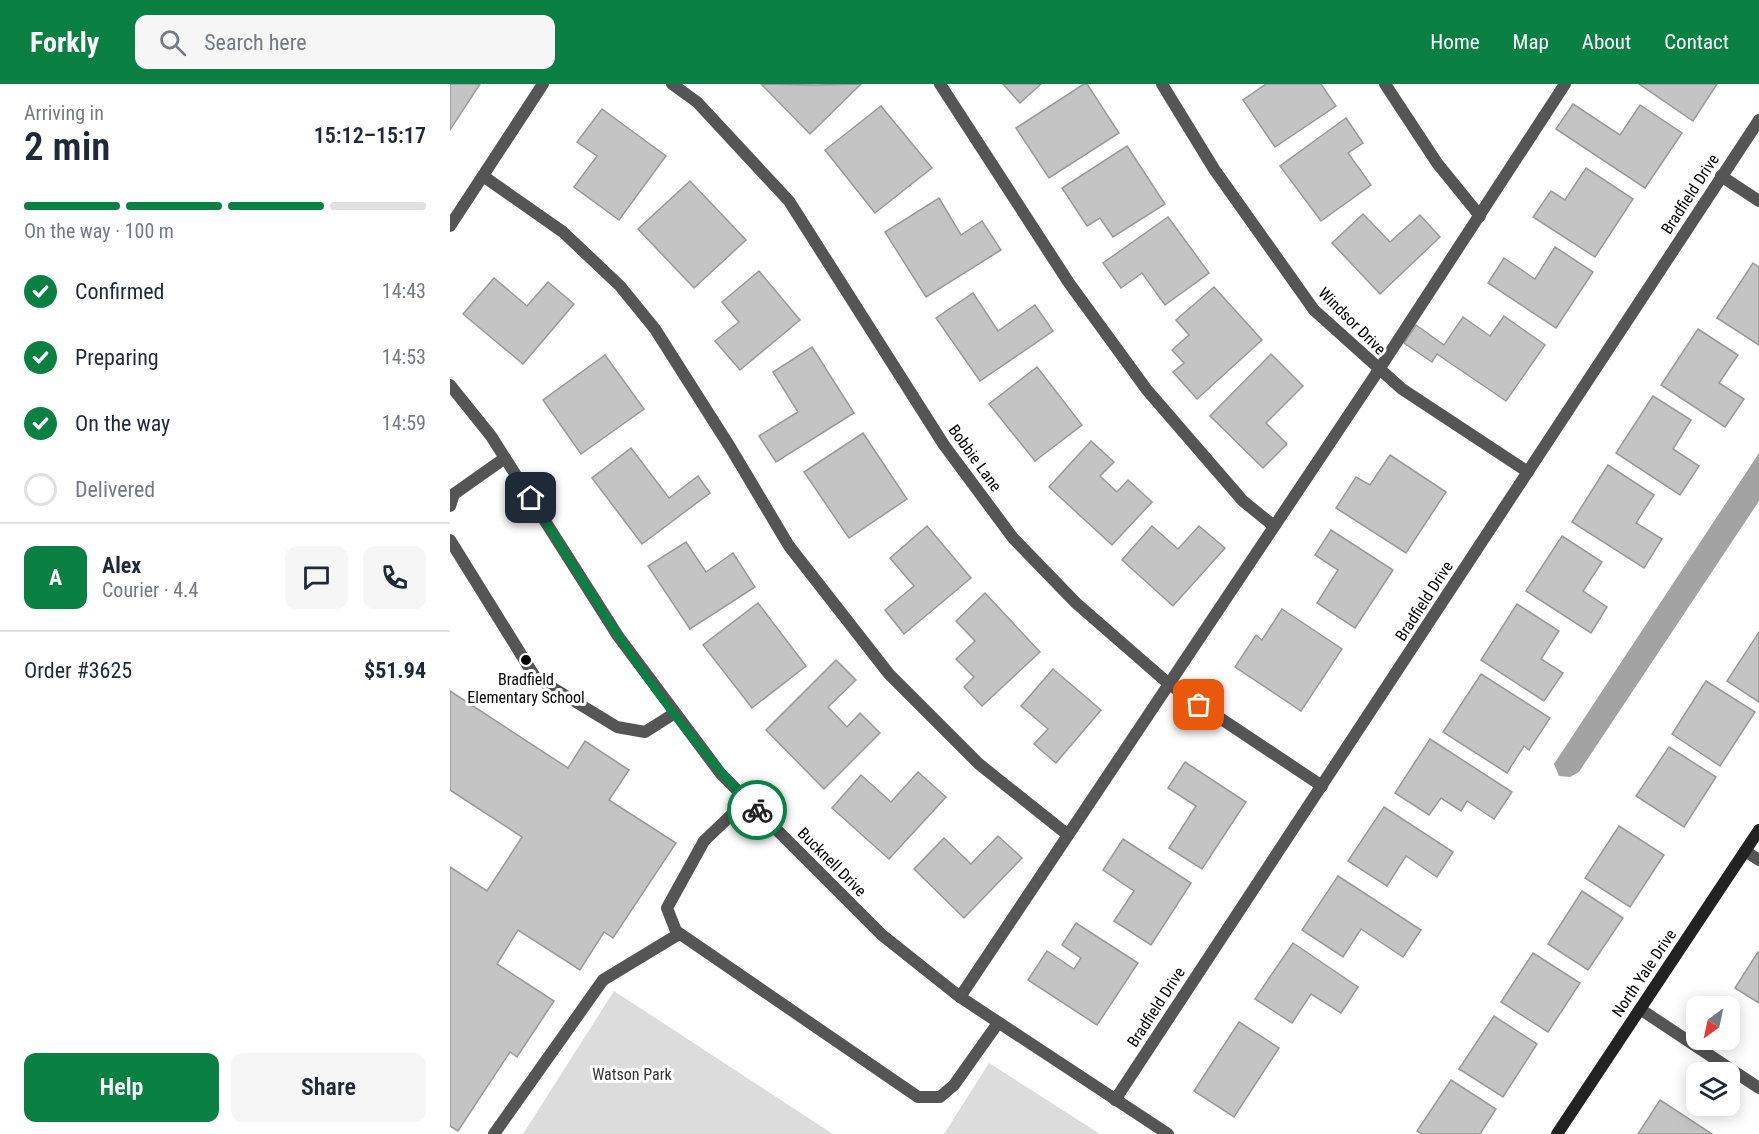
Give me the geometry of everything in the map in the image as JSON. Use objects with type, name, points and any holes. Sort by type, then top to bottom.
[{"type":"street","points":[[450,226],[543,84]]},
{"type":"street","name":"Bobbie Lane","points":[[672,84],[697,102],[789,201],[944,445],[1013,538],[1076,603],[1169,684],[1322,786]]},
{"type":"street","points":[[940,84],[1069,283],[1147,390],[1243,501],[1274,526]]},
{"type":"street","name":"Windsor Drive","points":[[1162,84],[1214,169],[1314,310],[1378,371],[1528,472]]},
{"type":"street","points":[[1385,84],[1437,163],[1480,216]]},
{"type":"street","points":[[960,997],[1378,371],[1565,84]]},
{"type":"street","name":"Bradfield Drive","points":[[1115,1100],[1759,120]]},
{"type":"street","points":[[483,176],[563,231],[620,286],[655,329],[730,447],[789,546],[889,674],[979,764],[1068,835]]},
{"type":"street","points":[[1721,176],[1759,201]]},
{"type":"street","name":"Bucknell Drive","points":[[450,385],[506,458],[618,636],[721,774],[882,935],[960,997],[1168,1134]]},
{"type":"street","points":[[450,506],[454,494],[506,458]]},
{"type":"street","points":[[450,540],[535,676],[617,727],[645,732],[675,713]]},
{"type":"street","points":[[747,800],[704,841],[667,908],[679,934],[918,1097],[940,1097],[954,1085],[998,1023]]},
{"type":"street","name":"North Yale Drive","points":[[1557,1134],[1759,830]]},
{"type":"street","points":[[1745,851],[1759,860]]},
{"type":"street","points":[[494,1134],[603,980],[679,934]]},
{"type":"street","points":[[1640,1009],[1759,1088]]},
{"type":"green space","name":"Watson Park","points":[[614,991],[833,1134],[523,1134]]},
{"type":"green space","points":[[989,1063],[1100,1134],[944,1134]]},
{"type":"shaded area","points":[[1759,453],[1759,501],[1579,772],[1570,777],[1559,776],[1554,764]]},
{"type":"building","points":[[450,84],[480,84],[450,130]]},
{"type":"building","points":[[761,84],[816,85],[861,84],[810,134]]},
{"type":"building","points":[[1003,84],[1041,84],[1020,103]]},
{"type":"building","points":[[1087,84],[1119,133],[1049,178],[1016,128]]},
{"type":"building","points":[[1266,84],[1321,84],[1336,106],[1275,147],[1243,100]]},
{"type":"building","points":[[1639,84],[1717,84],[1693,121]]},
{"type":"building","points":[[1573,104],[1620,135],[1640,105],[1682,133],[1645,188],[1556,129]]},
{"type":"building","points":[[881,106],[932,168],[875,213],[825,150]]},
{"type":"building","points":[[602,109],[666,156],[619,220],[574,187],[597,156],[577,142]]},
{"type":"building","points":[[1346,118],[1363,143],[1348,153],[1371,185],[1321,221],[1280,166]]},
{"type":"building","points":[[1127,146],[1165,204],[1113,237],[1100,218],[1087,226],[1062,188]]},
{"type":"building","points":[[1586,168],[1633,199],[1595,257],[1533,217],[1551,191],[1565,200]]},
{"type":"building","points":[[690,181],[746,240],[694,288],[638,229]]},
{"type":"building","points":[[939,198],[961,235],[982,221],[1001,250],[926,297],[885,232]]},
{"type":"building","points":[[1363,214],[1390,242],[1420,215],[1440,237],[1380,294],[1332,243]]},
{"type":"building","points":[[1168,217],[1209,273],[1165,305],[1142,273],[1121,288],[1103,263]]},
{"type":"building","points":[[1555,247],[1593,272],[1556,328],[1488,283],[1504,258],[1535,279]]},
{"type":"building","points":[[1753,263],[1759,267],[1759,345],[1717,318]]},
{"type":"building","points":[[759,271],[800,320],[740,370],[715,341],[739,322],[722,302]]},
{"type":"building","points":[[494,278],[527,306],[548,282],[574,304],[523,364],[463,314]]},
{"type":"building","points":[[1214,287],[1262,340],[1197,399],[1173,372],[1184,363],[1172,350],[1189,335],[1176,320]]},
{"type":"building","points":[[973,293],[998,331],[1035,305],[1053,331],[980,381],[936,318]]},
{"type":"building","points":[[1504,316],[1545,345],[1506,401],[1437,354],[1432,362],[1404,343],[1416,325],[1444,345],[1463,317],[1490,336]]},
{"type":"building","points":[[1698,329],[1738,355],[1719,383],[1744,399],[1725,427],[1661,385]]},
{"type":"building","points":[[812,347],[854,413],[776,462],[759,436],[798,412],[773,372]]},
{"type":"building","points":[[1271,354],[1303,386],[1266,423],[1287,444],[1263,468],[1210,416]]},
{"type":"building","points":[[605,355],[644,409],[581,454],[543,400]]},
{"type":"building","points":[[1037,367],[1082,425],[1035,461],[989,404]]},
{"type":"building","points":[[1653,396],[1691,420],[1673,449],[1699,466],[1680,495],[1616,453]]},
{"type":"building","points":[[863,433],[907,499],[849,538],[804,472]]},
{"type":"building","points":[[1091,441],[1114,462],[1100,476],[1117,492],[1128,480],[1152,502],[1112,545],[1049,487]]},
{"type":"building","points":[[631,448],[669,498],[698,476],[710,493],[642,544],[592,478]]},
{"type":"building","points":[[1390,455],[1446,492],[1406,553],[1336,508],[1356,477],[1370,485]]},
{"type":"building","points":[[1608,465],[1654,495],[1636,523],[1662,539],[1644,568],[1572,522]]},
{"type":"building","points":[[927,526],[971,578],[904,634],[885,610],[914,586],[890,558]]},
{"type":"building","points":[[1152,526],[1178,549],[1199,526],[1225,548],[1173,606],[1122,560]]},
{"type":"building","points":[[1331,530],[1393,570],[1355,628],[1317,603],[1338,570],[1315,555]]},
{"type":"building","points":[[1562,536],[1602,562],[1583,591],[1607,607],[1591,633],[1526,591]]},
{"type":"building","points":[[686,542],[706,572],[733,553],[755,587],[690,629],[648,566]]},
{"type":"building","points":[[985,593],[1040,652],[982,706],[964,687],[974,677],[956,659],[975,641],[956,621]]},
{"type":"building","points":[[758,603],[806,666],[752,708],[703,645]]},
{"type":"building","points":[[1517,604],[1559,631],[1541,659],[1563,673],[1544,701],[1481,660]]},
{"type":"building","points":[[1282,609],[1342,649],[1301,711],[1235,667],[1256,635],[1262,640]]},
{"type":"building","points":[[1759,632],[1759,702],[1727,681]]},
{"type":"building","points":[[836,660],[856,680],[828,707],[847,727],[860,713],[880,733],[824,789],[766,730]]},
{"type":"building","points":[[1053,669],[1101,710],[1056,763],[1034,744],[1048,729],[1021,706]]},
{"type":"building","points":[[1481,674],[1550,718],[1529,750],[1524,746],[1507,773],[1443,732]]},
{"type":"building","points":[[1706,681],[1755,712],[1720,766],[1672,734]]},
{"type":"building","points":[[450,691],[568,768],[585,741],[629,770],[609,800],[676,843],[613,938],[604,932],[580,970],[518,930],[497,964],[554,1001],[517,1057],[510,1052],[458,1131],[450,1126],[450,867],[487,891],[522,837],[450,790]]},
{"type":"building","points":[[1430,739],[1512,792],[1494,819],[1467,801],[1461,811],[1441,798],[1429,815],[1395,793]]},
{"type":"building","points":[[1669,747],[1716,777],[1684,827],[1636,796]]},
{"type":"building","points":[[1185,762],[1246,802],[1202,869],[1169,848],[1196,806],[1168,788]]},
{"type":"building","points":[[918,772],[946,797],[889,859],[832,808],[861,775],[891,802]]},
{"type":"building","points":[[1384,807],[1453,852],[1437,877],[1406,856],[1387,886],[1348,861]]},
{"type":"building","points":[[1619,826],[1664,855],[1630,907],[1585,878]]},
{"type":"building","points":[[998,836],[1022,858],[964,918],[914,869],[944,838],[971,864]]},
{"type":"building","points":[[1123,839],[1191,883],[1151,945],[1114,921],[1134,891],[1103,870]]},
{"type":"building","points":[[1338,876],[1421,930],[1403,957],[1361,929],[1343,957],[1302,930]]},
{"type":"building","points":[[1582,891],[1623,918],[1588,970],[1548,944]]},
{"type":"building","points":[[1076,923],[1138,963],[1097,1025],[1028,980],[1047,951],[1074,969],[1081,958],[1062,945]]},
{"type":"building","points":[[1293,943],[1358,987],[1341,1013],[1311,994],[1292,1023],[1255,999]]},
{"type":"building","points":[[1533,953],[1580,983],[1548,1032],[1501,1002]]},
{"type":"building","points":[[1759,953],[1759,1003],[1735,988]]},
{"type":"building","points":[[1494,1016],[1537,1044],[1503,1097],[1459,1069]]},
{"type":"building","points":[[1239,1022],[1279,1048],[1234,1117],[1194,1091]]},
{"type":"building","points":[[1451,1080],[1496,1109],[1480,1134],[1422,1134],[1417,1131]]},
{"type":"building","points":[[1660,1100],[1712,1134],[1638,1134]]},
{"type":"way so far","points":[[757,810],[882,935],[960,997],[1169,684],[1199,705]]},
{"type":"place","name":"Bradfield Elementary School","points":[[526,660]]},
{"type":"route","points":[[531,498],[618,636],[721,774],[757,810]]}]
